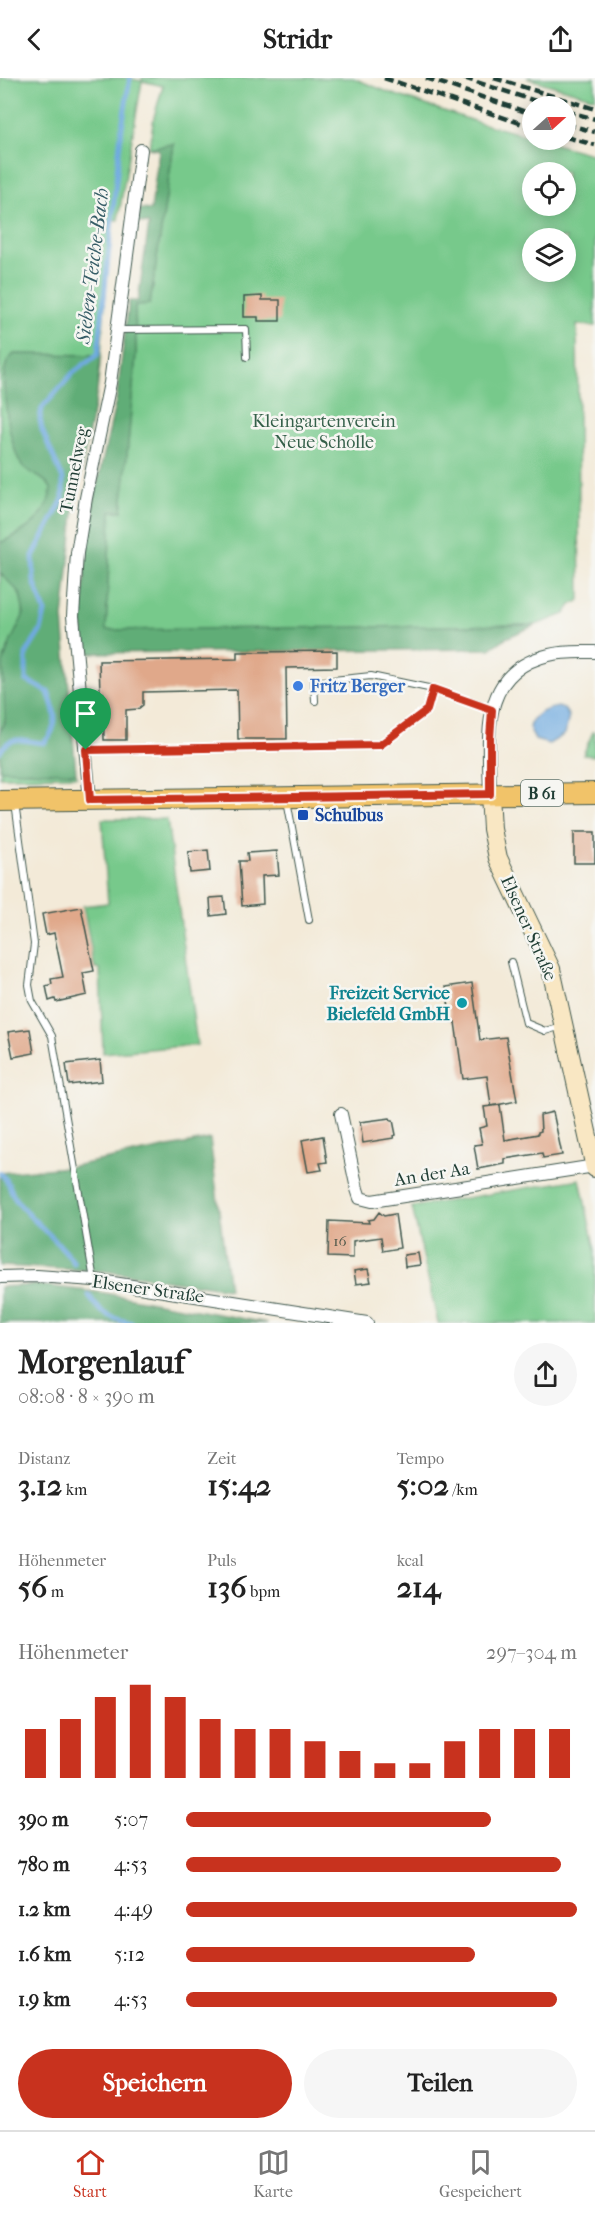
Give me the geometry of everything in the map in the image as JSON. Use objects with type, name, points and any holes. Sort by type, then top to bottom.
[{"type":"main road","name":"B 61","points":[[7,801],[595,793]]},
{"type":"main road","name":"Elsener Straße","points":[[490,794],[492,829],[498,858],[551,969],[595,1167]]},
{"type":"street","name":"Tunnelweg","points":[[90,800],[73,616],[77,554],[110,383],[130,262],[141,179],[141,150]]},
{"type":"street","points":[[490,794],[492,710],[498,691],[511,673],[529,661],[550,655],[595,652]]},
{"type":"street","name":"An der Aa","points":[[341,1114],[360,1198],[372,1201],[595,1167]]},
{"type":"street","name":"Elsener Straße","points":[[0,1277],[37,1276],[94,1280],[367,1323]]},
{"type":"lane","points":[[117,330],[246,329],[247,357]]},
{"type":"lane","points":[[315,700],[314,682],[371,676],[433,689],[492,710]]},
{"type":"lane","points":[[86,750],[380,745],[427,710],[433,689]]},
{"type":"lane","points":[[287,796],[309,920]]},
{"type":"lane","points":[[7,801],[34,944],[29,985],[32,1001],[52,1036],[94,1280]]},
{"type":"lane","points":[[511,962],[526,1023],[545,1031],[564,1026]]},
{"type":"green space","points":[[0,78],[127,78],[142,81],[118,220],[113,220],[101,355],[14,354],[6,365],[4,386],[11,431],[18,457],[25,468],[45,481],[51,488],[46,508],[41,516],[18,534],[0,543]]},
{"type":"green space","name":"Kleingartenverein Neue Scholle","points":[[142,78],[353,78],[480,123],[522,134],[522,150],[576,150],[595,155],[595,326],[577,325],[580,600],[571,605],[565,614],[536,625],[106,631],[111,511],[122,511],[136,353],[135,305],[150,304],[174,144],[149,148],[154,117],[163,86],[142,81]]},
{"type":"green space","points":[[527,78],[595,78],[595,98],[530,79]]},
{"type":"green space","points":[[174,144],[150,304],[135,305],[136,353],[122,511],[111,511],[106,630],[536,625],[506,638],[490,649],[85,653],[82,619],[86,557],[94,499],[117,396],[129,301],[138,301],[149,224],[138,222],[140,209],[151,210],[159,150],[149,148]]},
{"type":"green space","points":[[14,354],[101,355],[97,392],[76,495],[63,618],[76,773],[0,770],[0,732],[5,723],[3,663],[24,614],[20,593],[0,573],[0,543],[34,523],[46,507],[51,488],[22,465],[10,431],[5,401],[4,374],[8,361]]},
{"type":"green space","points":[[0,573],[18,591],[23,614],[3,663],[5,716],[0,732]]},
{"type":"green space","points":[[595,732],[595,756],[583,755]]},
{"type":"green space","points":[[1,769],[76,773],[77,776],[0,777]]},
{"type":"green space","points":[[102,819],[167,819],[197,1045],[103,1053],[100,969],[95,969],[83,906],[108,903]]},
{"type":"green space","points":[[210,1139],[229,1289],[103,1271],[0,1266],[0,1173],[68,1167]]},
{"type":"green space","points":[[580,1179],[595,1250],[595,1323],[438,1323],[412,1207]]},
{"type":"green space","points":[[38,1285],[104,1293],[267,1323],[0,1323],[0,1287]]},
{"type":"water","points":[[558,707],[564,709],[569,716],[565,734],[549,744],[535,740],[529,727],[533,719],[544,711]]},
{"type":"building","points":[[262,296],[262,300],[280,300],[280,321],[258,321],[258,317],[244,317],[244,297]]},
{"type":"building","points":[[337,651],[337,667],[286,668],[287,739],[238,739],[237,690],[143,692],[143,705],[138,709],[126,710],[126,740],[104,740],[103,693],[100,693],[99,661],[237,659],[237,652]]},
{"type":"building","points":[[574,832],[595,832],[595,863],[574,863]]},
{"type":"building","points":[[208,850],[210,871],[190,873],[188,852]]},
{"type":"building","points":[[277,851],[279,875],[262,876],[263,904],[242,906],[239,861],[248,861],[247,853]]},
{"type":"building","points":[[224,897],[226,914],[211,916],[210,898]]},
{"type":"building","points":[[81,907],[94,971],[83,973],[87,995],[56,1002],[55,999],[49,1001],[46,986],[52,984],[51,979],[63,977],[54,933],[46,935],[42,914]]},
{"type":"building","points":[[472,983],[480,1040],[506,1037],[517,1101],[491,1106],[487,1076],[463,1079],[455,1022],[451,1022],[446,987]]},
{"type":"building","points":[[30,1029],[34,1053],[13,1057],[8,1032]]},
{"type":"building","points":[[100,1060],[102,1081],[69,1085],[66,1064]]},
{"type":"building","points":[[500,1105],[505,1140],[538,1134],[541,1131],[540,1115],[553,1112],[562,1155],[543,1158],[542,1153],[505,1159],[505,1164],[478,1169],[474,1145],[482,1144],[479,1128],[487,1126],[484,1107]]},
{"type":"building","points":[[390,1118],[393,1120],[396,1135],[393,1136],[394,1138],[363,1143],[360,1122]]},
{"type":"building","points":[[323,1136],[327,1162],[320,1163],[322,1170],[308,1172],[302,1140]]},
{"type":"building","points":[[379,1212],[384,1216],[395,1214],[400,1248],[383,1251],[381,1237],[353,1241],[353,1258],[328,1257],[329,1221],[369,1223],[368,1220],[374,1219]]},
{"type":"building","points":[[418,1253],[420,1265],[405,1267],[404,1255]]},
{"type":"building","points":[[368,1269],[371,1282],[356,1284],[354,1271]]},
{"type":"waterway","name":"Sieben-Teiche-Bach","points":[[0,752],[8,742],[24,740],[44,743],[49,737],[55,719],[48,692],[26,680],[26,654],[41,630],[45,612],[34,581],[33,556],[63,499],[63,479],[42,430],[40,419],[42,408],[73,373],[98,354],[121,133],[130,78]]},
{"type":"waterway","name":"Sieben-Teiche-Bach","points":[[0,1173],[23,1208],[61,1246],[74,1263]]},
{"type":"waterway","name":"Sieben-Teiche-Bach","points":[[89,1295],[97,1307],[107,1315],[132,1323]]},
{"type":"railway","points":[[384,78],[522,124]]},
{"type":"railway","points":[[426,78],[522,111]]},
{"type":"railway","points":[[464,78],[522,97]]},
{"type":"railway","points":[[494,78],[595,109]]},
{"type":"railway","points":[[576,114],[595,119]]},
{"type":"railway","points":[[576,127],[595,132]]},
{"type":"railway","points":[[576,140],[595,145]]},
{"type":"place","name":"Fritz Berger","points":[[298,686]]},
{"type":"place","name":"Schulbus","points":[[303,815]]},
{"type":"place","name":"Freizeit Service Bielefeld GmbH","points":[[462,1003]]},
{"type":"route","points":[[433,689],[492,710],[490,794],[90,800],[86,750],[380,745],[427,710],[433,689]]}]
